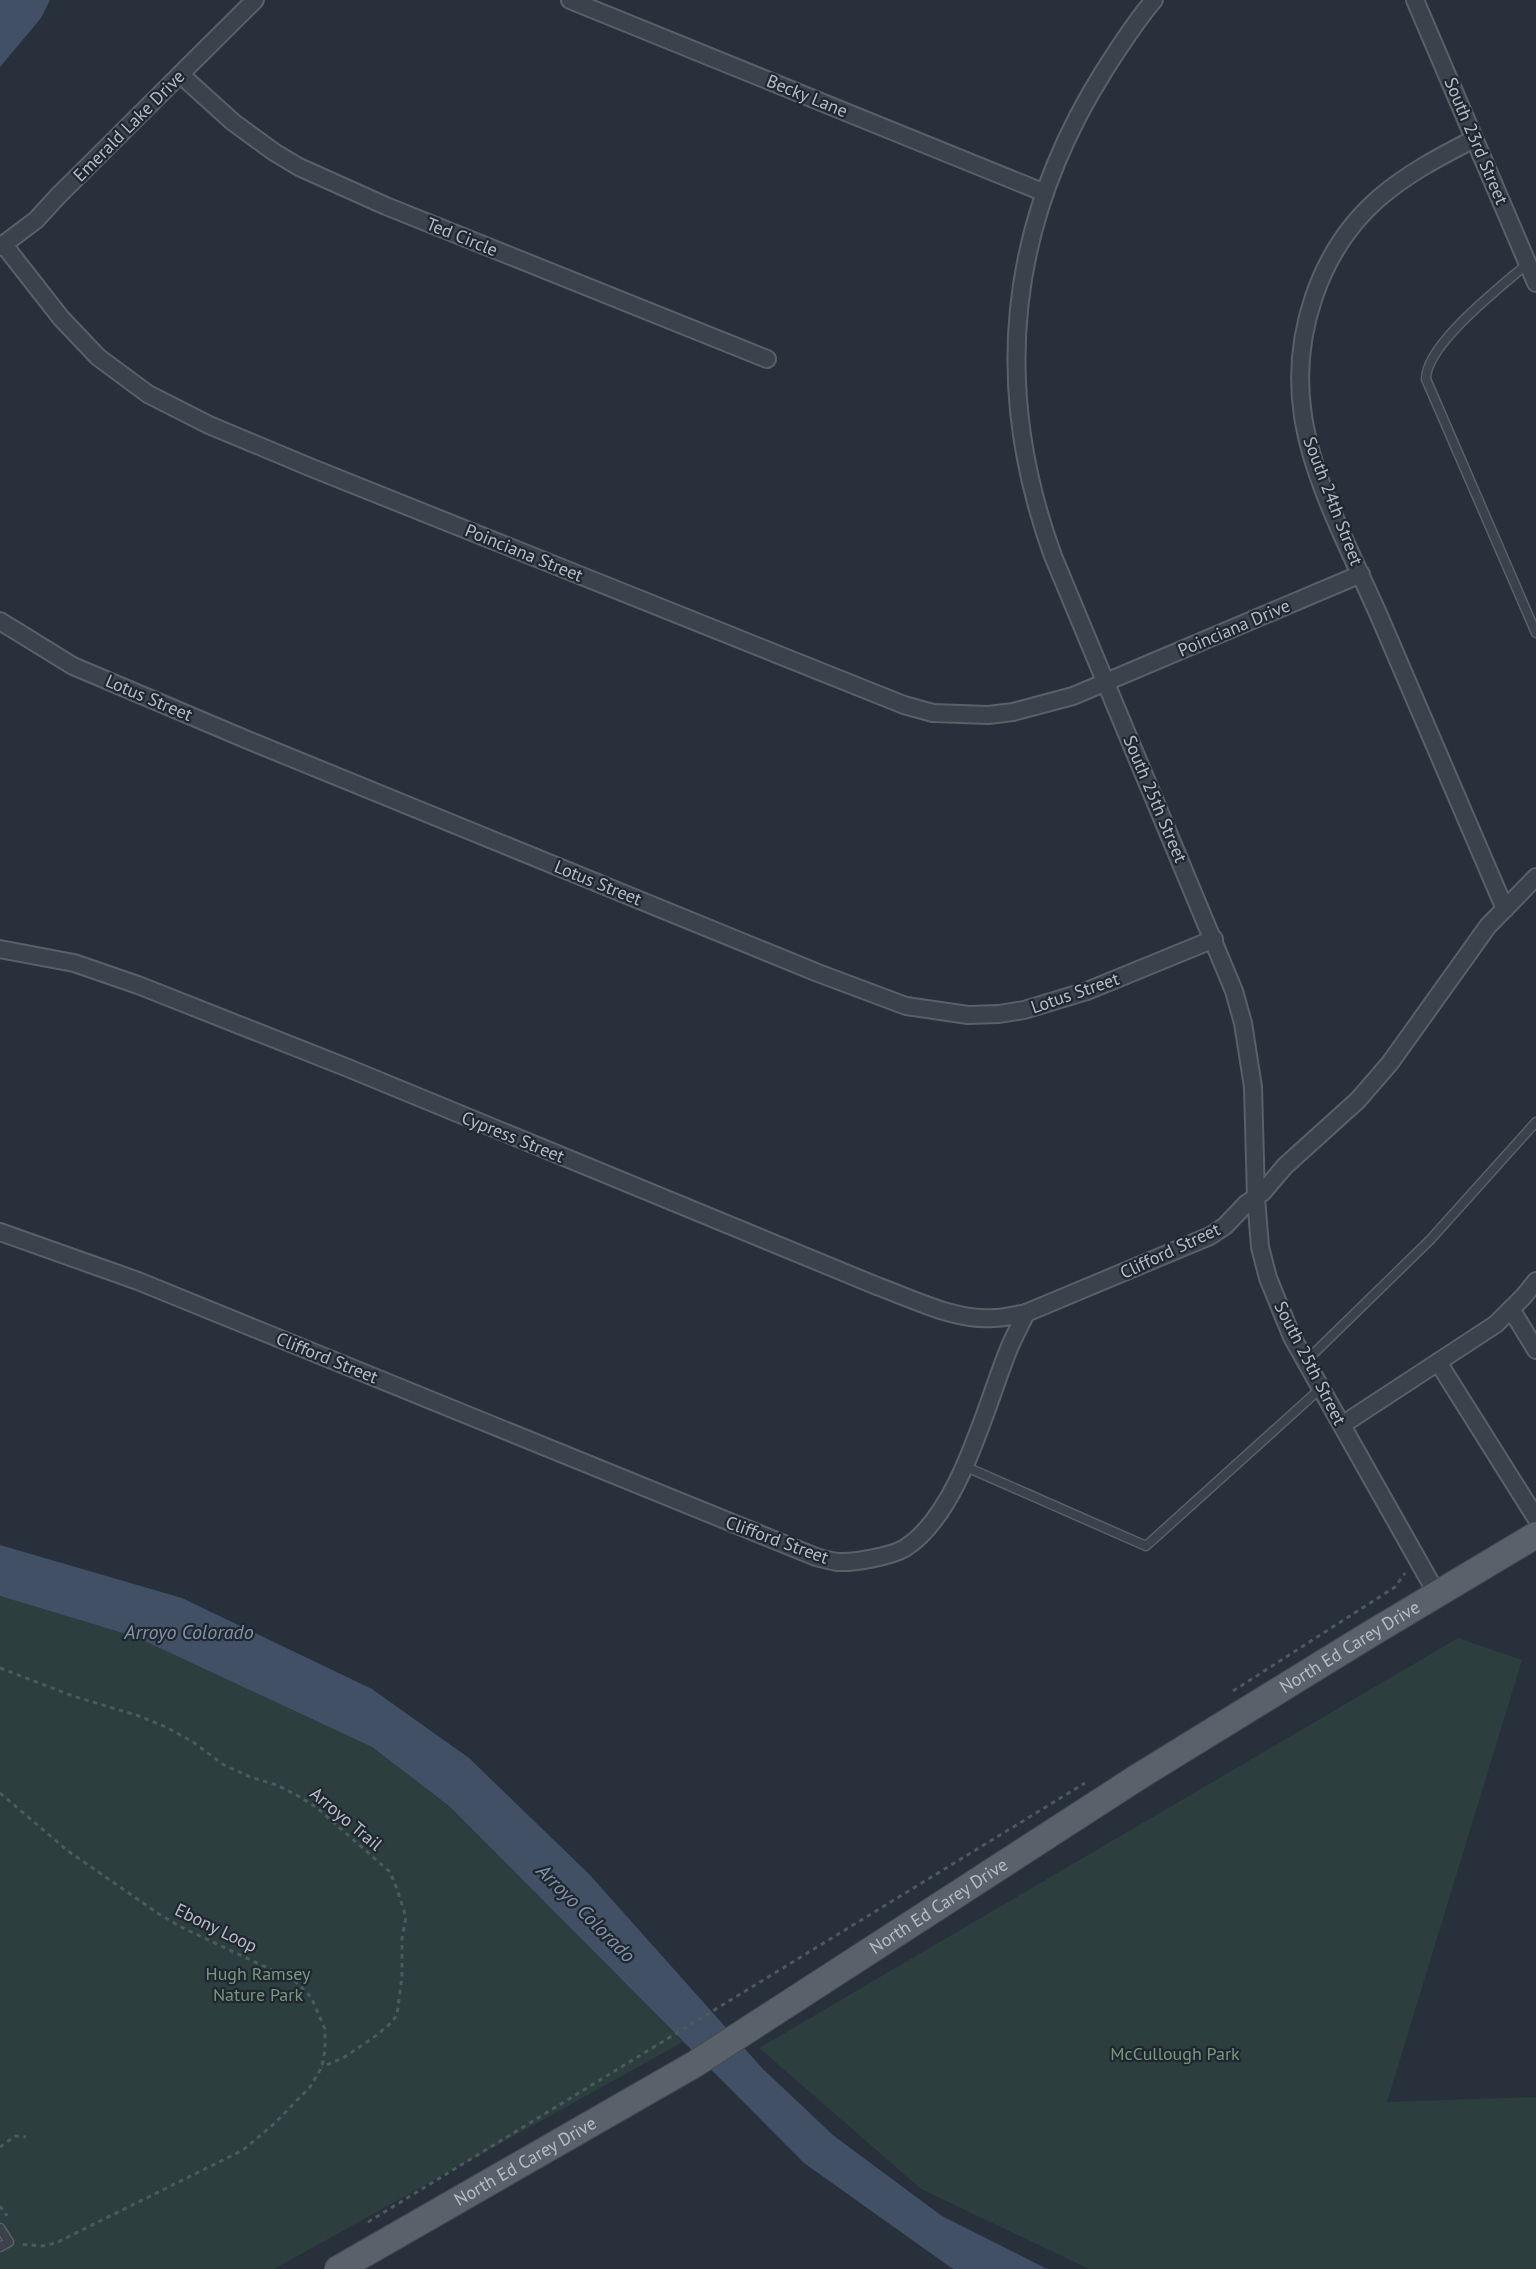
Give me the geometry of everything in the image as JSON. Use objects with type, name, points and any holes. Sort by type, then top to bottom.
[{"type":"main road","name":"North Ed Carey Drive","points":[[338,2269],[375,2233],[696,2064],[1138,1777],[1536,1536]]},
{"type":"street","name":"Emerald Lake Drive","points":[[2,246],[36,220],[255,0]]},
{"type":"street","name":"Becky Lane","points":[[570,0],[1045,193]]},
{"type":"street","name":"South 25th Street","points":[[1154,0],[1142,14],[1083,105],[1054,165],[1032,233],[1020,303],[1017,375],[1023,449],[1040,522],[1234,991],[1249,1055],[1253,1087],[1256,1197],[1260,1247],[1268,1278],[1292,1337],[1437,1594]]},
{"type":"street","name":"South 23rd Street","points":[[1415,0],[1536,283]]},
{"type":"street","name":"Ted Circle","points":[[181,75],[233,122],[299,167],[386,206],[767,359]]},
{"type":"street","name":"South 24th Street","points":[[1474,139],[1415,170],[1378,199],[1350,231],[1331,260],[1319,283],[1304,336],[1301,362],[1303,417],[1318,470],[1338,524],[1505,909]]},
{"type":"street","name":"Poinciana Street","points":[[2,246],[61,318],[98,357],[148,394],[209,425],[301,463],[893,701],[933,712],[988,715],[1013,712],[1073,696],[1106,683]]},
{"type":"street","name":"Poinciana Drive","points":[[1106,683],[1361,574]]},
{"type":"street","name":"Lotus Street","points":[[0,621],[73,666],[250,741],[818,973],[906,1006],[968,1015],[1024,1010],[1087,991],[1214,939]]},
{"type":"street","name":"Clifford Street","points":[[0,1232],[138,1281],[816,1557],[839,1562],[904,1549],[922,1535],[936,1518],[963,1466],[1009,1348],[1026,1313],[1210,1236],[1225,1226],[1263,1192],[1285,1166],[1358,1100],[1383,1071],[1488,926],[1536,877]]},
{"type":"street","name":"Cypress Street","points":[[0,949],[74,963],[138,985],[348,1068],[867,1282],[942,1310],[968,1317],[993,1319],[1026,1313]]},
{"type":"street","points":[[1342,1425],[1496,1324],[1536,1281]]},
{"type":"street","points":[[1511,1310],[1536,1350]]},
{"type":"street","points":[[1438,1362],[1536,1518]]},
{"type":"lane","points":[[1528,263],[1460,322],[1426,368],[1426,380],[1536,633]]},
{"type":"lane","points":[[1305,1361],[1430,1240],[1536,1122]]},
{"type":"lane","points":[[963,1466],[1146,1546],[1321,1388]]},
{"type":"lane","points":[[0,2228],[9,2242],[0,2247]]},
{"type":"path","points":[[1226,1695],[1395,1587],[1416,1557]]},
{"type":"path","name":"Arroyo Trail","points":[[0,1668],[73,1696],[166,1727],[193,1742],[224,1765],[250,1777],[277,1785],[316,1807],[390,1872],[406,1917],[397,2015],[377,2035],[343,2058],[322,2067]]},
{"type":"path","points":[[375,2233],[1093,1778]]},
{"type":"path","name":"Ebony Loop","points":[[0,1794],[69,1851],[181,1928],[295,1981],[311,1997],[325,2029],[326,2049],[322,2067],[310,2087],[296,2103],[243,2150],[56,2243],[42,2246],[27,2244]]},
{"type":"path","points":[[0,2147],[15,2136],[26,2137]]},
{"type":"green space","name":"Hugh Ramsey Nature Park","points":[[0,1596],[136,1637],[372,1747],[449,1806],[683,2042],[274,2269],[0,2269]]},
{"type":"green space","name":"McCullough Park","points":[[1458,1638],[1522,1660],[1387,2102],[1536,2097],[1536,2269],[1089,2269],[921,2189],[759,2048]]},
{"type":"water","points":[[0,0],[50,0],[41,18],[0,67]]},
{"type":"water","name":"Arroyo Colorado","points":[[0,1545],[182,1598],[372,1689],[469,1758],[589,1874],[763,2069],[834,2136],[942,2216],[1047,2269],[954,2269],[950,2267],[804,2163],[449,1806],[372,1747],[136,1637],[0,1596]]}]
